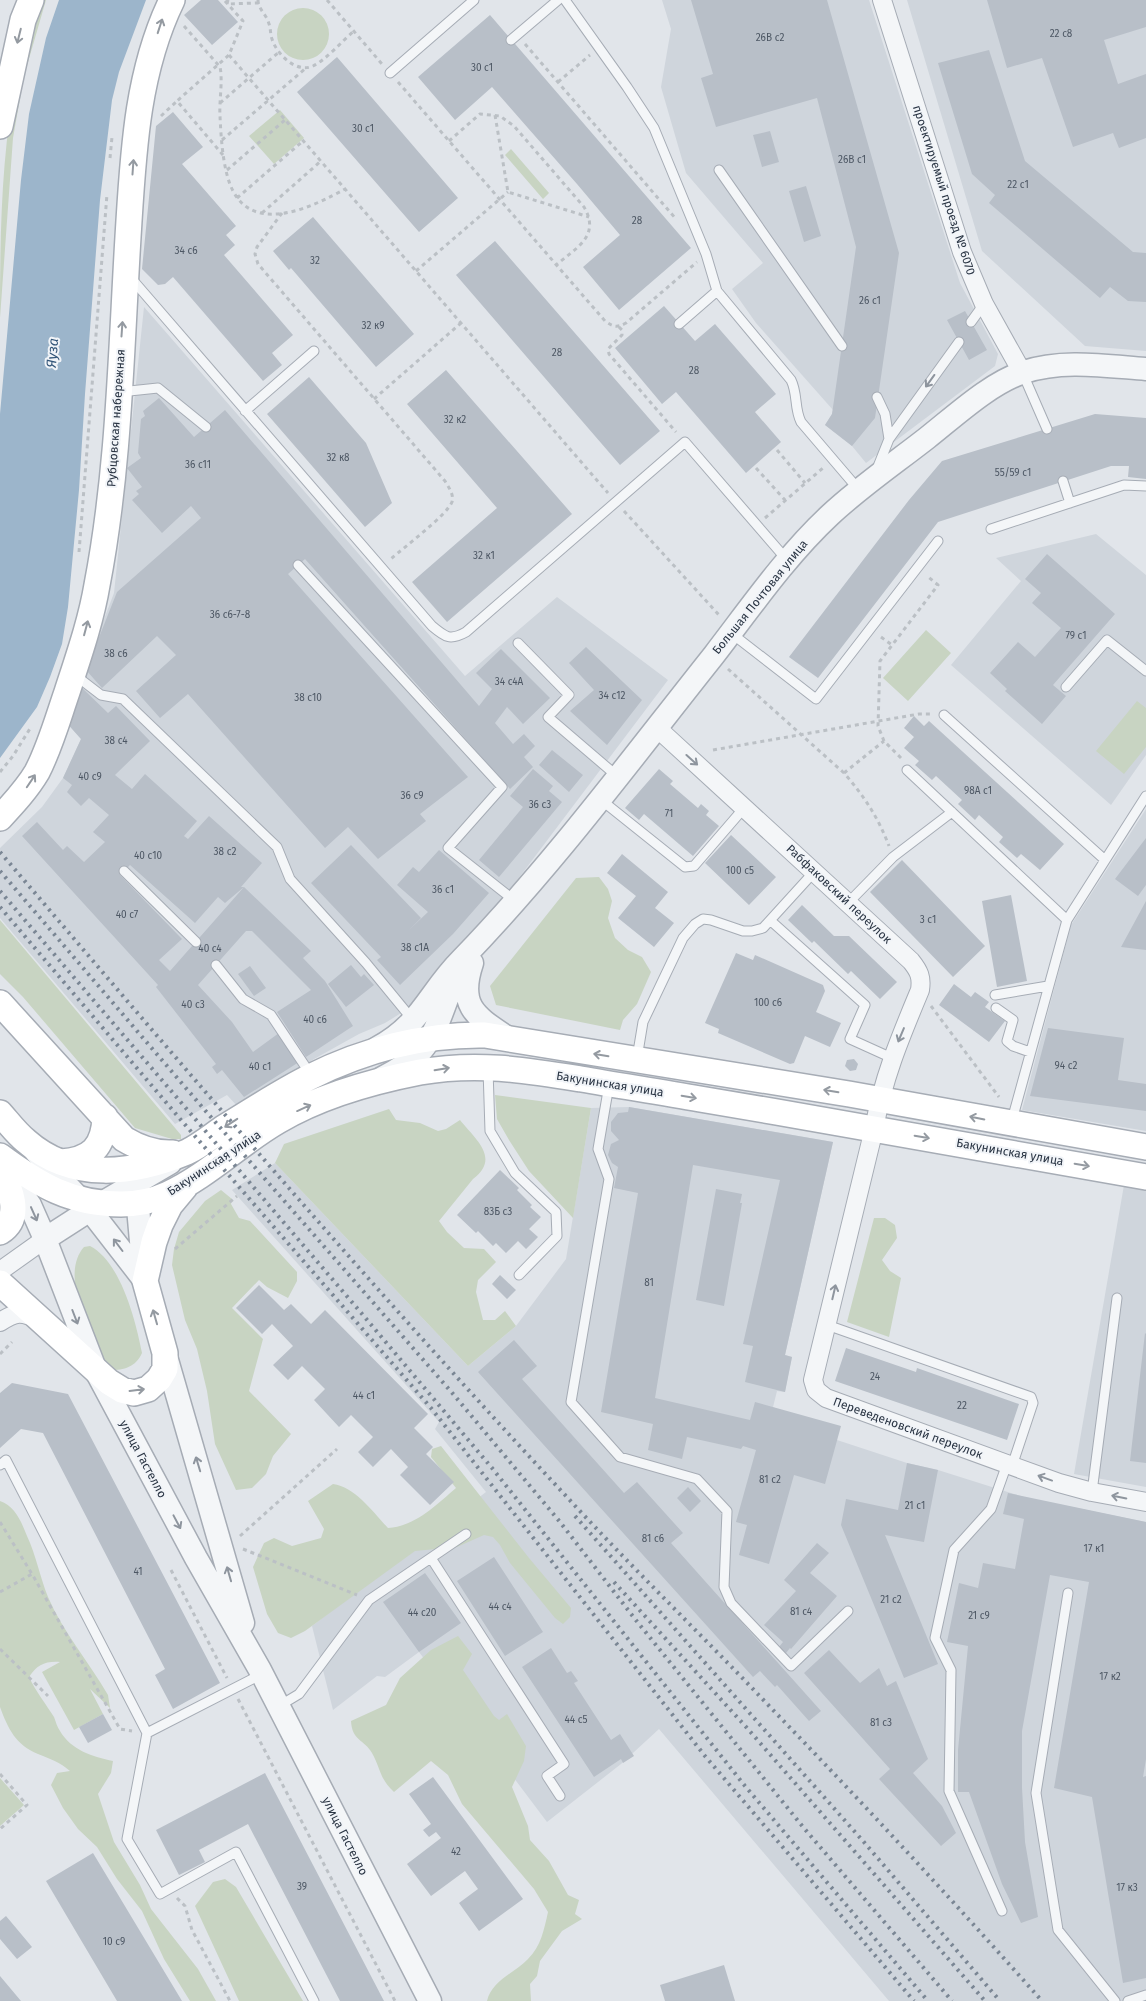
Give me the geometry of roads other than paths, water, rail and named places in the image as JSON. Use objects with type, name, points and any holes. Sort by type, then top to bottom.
[{"type":"main road","points":[[0,126],[21,28],[31,0]]},
{"type":"main road","name":"Рубцовская набережная","points":[[0,818],[22,794],[37,772],[52,736],[73,673],[97,587],[113,480],[134,147],[143,84],[160,28],[172,0]]},
{"type":"main road","points":[[0,1003],[124,1139],[137,1147],[152,1152],[170,1154],[188,1152]]},
{"type":"main road","name":"Бакунинская улица","points":[[0,1156],[29,1178],[91,1205],[136,1184],[272,1097],[311,1076],[422,1030],[478,1035],[637,1060],[1146,1147]]},
{"type":"main road","name":"Бакунинская улица","points":[[0,1113],[26,1142],[47,1156],[79,1169],[98,1171],[118,1170],[136,1184],[166,1195],[188,1183],[282,1119],[307,1106],[377,1081],[456,1066],[488,1066],[533,1071],[1146,1176]]},
{"type":"main road","points":[[61,1162],[77,1161],[89,1155],[99,1144],[105,1131],[105,1117]]},
{"type":"main road","points":[[0,1166],[10,1188],[14,1207],[12,1219],[0,1232]]},
{"type":"main road","name":"улица Гастелло","points":[[165,1353],[145,1281],[160,1225],[170,1205],[188,1183]]},
{"type":"main road","points":[[0,1283],[96,1371],[122,1390],[134,1393],[148,1389],[159,1379],[165,1369],[165,1353]]},
{"type":"street","name":"проектируемый проезд № 6070","points":[[882,0],[962,252],[984,304],[1022,372]]},
{"type":"street","name":"Большая Почтовая улица","points":[[377,1081],[403,1066],[420,1051],[422,1030],[481,940],[515,902],[617,777],[787,560],[830,515],[991,389],[1022,372],[1059,365],[1146,369]]},
{"type":"street","name":"Рабфаковский переулок","points":[[656,727],[848,902],[911,961],[919,972],[921,980],[920,990],[892,1058],[879,1100],[874,1129]]},
{"type":"street","points":[[481,940],[468,975],[466,987],[468,1003],[485,1022],[512,1040]]},
{"type":"street","name":"Переведеновский переулок","points":[[874,1129],[813,1380],[814,1386],[821,1395],[1060,1483],[1092,1492],[1146,1502]]},
{"type":"street","points":[[124,1139],[131,1152],[136,1184],[145,1281]]},
{"type":"street","name":"улица Гастелло","points":[[26,1142],[91,1205],[145,1281]]},
{"type":"street","name":"улица Гастелло","points":[[0,1161],[30,1205],[46,1239],[96,1371],[196,1558],[261,1672],[430,2001]]},
{"type":"street","points":[[0,1271],[91,1205]]},
{"type":"street","points":[[63,1285],[62,1264],[66,1245],[76,1226],[91,1205]]},
{"type":"street","points":[[0,1322],[12,1314],[23,1313],[40,1320]]},
{"type":"street","name":"улица Гастелло","points":[[165,1353],[212,1509],[241,1616],[261,1672]]},
{"type":"lane","points":[[390,73],[474,0]]},
{"type":"lane","points":[[514,38],[558,0]]},
{"type":"lane","points":[[565,0],[654,128],[706,254],[717,291],[791,380],[796,393],[798,415],[801,422],[832,459],[867,485],[888,439],[959,342]]},
{"type":"lane","points":[[719,170],[842,346]]},
{"type":"lane","points":[[126,272],[381,568],[432,626],[444,636],[458,636],[685,442],[787,560]]},
{"type":"lane","points":[[679,324],[717,291]]},
{"type":"lane","points":[[971,322],[984,304]]},
{"type":"lane","points":[[246,410],[314,351]]},
{"type":"lane","points":[[1022,372],[1047,428]]},
{"type":"lane","points":[[118,392],[158,388],[206,427]]},
{"type":"lane","points":[[877,397],[885,414],[888,439]]},
{"type":"lane","points":[[1063,481],[1070,503]]},
{"type":"lane","points":[[990,529],[1124,485],[1146,486]]},
{"type":"lane","points":[[732,632],[816,699],[938,541]]},
{"type":"lane","points":[[298,565],[502,787],[448,848],[515,902]]},
{"type":"lane","points":[[1066,687],[1107,640],[1146,671]]},
{"type":"lane","points":[[518,643],[569,695],[548,717],[617,777]]},
{"type":"lane","points":[[73,673],[101,695],[123,699],[277,847],[290,879],[366,963],[422,1030]]},
{"type":"lane","points":[[944,715],[1105,860]]},
{"type":"lane","points":[[907,770],[1067,920]]},
{"type":"lane","points":[[1011,1124],[1067,920],[1146,796]]},
{"type":"lane","points":[[600,798],[685,867],[694,866],[744,808]]},
{"type":"lane","points":[[848,902],[893,857],[952,812]]},
{"type":"lane","points":[[124,871],[196,942]]},
{"type":"lane","points":[[637,1060],[643,1022],[683,938],[695,924],[703,919],[742,931],[763,928],[814,872]]},
{"type":"lane","points":[[771,921],[865,1006],[850,1040],[892,1058]]},
{"type":"lane","points":[[216,965],[243,999],[271,1015],[311,1076]]},
{"type":"lane","points":[[995,995],[1048,986]]},
{"type":"lane","points":[[996,1008],[1013,1020],[1007,1041],[1013,1046],[1030,1052]]},
{"type":"lane","points":[[488,1066],[490,1131],[515,1173],[556,1212],[557,1236],[520,1275]]},
{"type":"lane","points":[[609,1084],[598,1149],[609,1179],[571,1402],[620,1457],[698,1478],[727,1512],[724,1587],[731,1603],[791,1666],[848,1612]]},
{"type":"lane","points":[[1092,1492],[1117,1298]]},
{"type":"lane","points":[[826,1325],[1032,1397],[1033,1403],[991,1509],[954,1550],[935,1638],[952,1670],[949,1791],[1002,1910]]},
{"type":"lane","points":[[0,1465],[6,1460],[147,1733],[128,1839],[160,1894],[236,1852],[314,2001]]},
{"type":"lane","points":[[278,1706],[299,1694],[370,1600],[466,1534]]},
{"type":"lane","points":[[431,1558],[564,1764],[546,1776],[560,1796]]},
{"type":"lane","points":[[1068,1593],[1036,1793],[1058,1930],[1115,2001]]},
{"type":"lane","points":[[147,1733],[233,1689],[261,1672]]},
{"type":"lane","points":[[1131,2001],[1146,1994]]},
{"type":"water","name":"Яуза","points":[[59,0],[146,0],[119,72],[112,100],[100,200],[79,490],[68,607],[62,644],[37,707],[0,758],[0,414],[21,180],[29,114],[46,38]]},
{"type":"railway","points":[[0,852],[279,1177],[421,1338],[617,1550],[841,1781],[1042,2001]]},
{"type":"railway","points":[[0,871],[203,1108],[454,1395],[560,1522],[635,1619],[803,1827],[952,2001]]},
{"type":"railway","points":[[0,891],[492,1468],[745,1786],[928,2001]]},
{"type":"railway","points":[[0,907],[181,1120],[431,1408],[705,1756],[914,2001]]},
{"type":"railway","points":[[575,1516],[863,1841],[1000,2001]]},
{"type":"railway","points":[[614,1582],[747,1728],[985,2001]]}]
